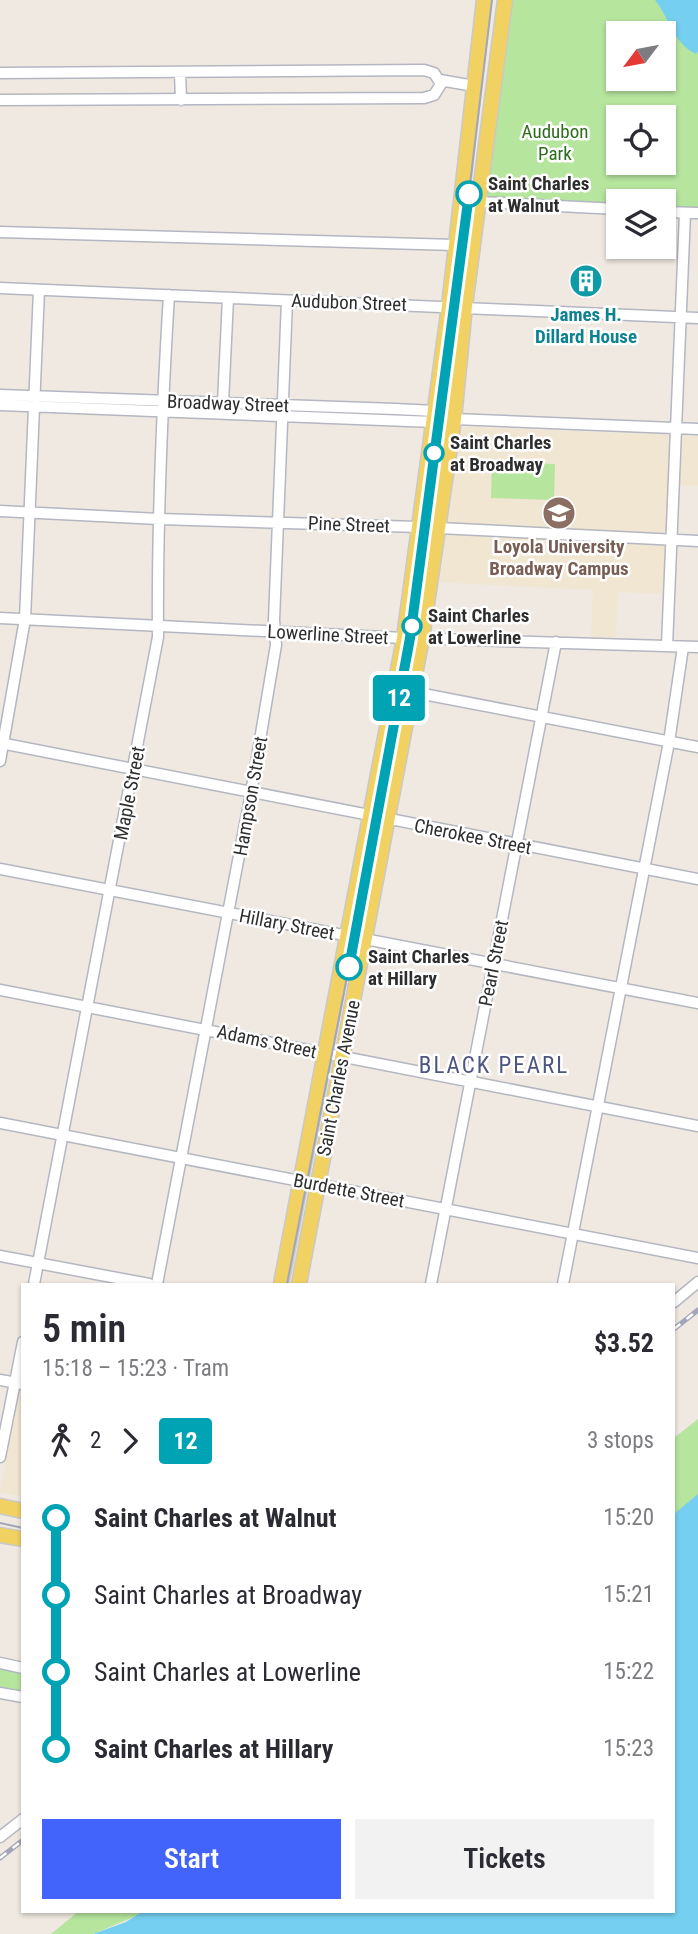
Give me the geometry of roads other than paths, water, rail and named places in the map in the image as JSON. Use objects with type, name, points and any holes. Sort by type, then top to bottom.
[{"type":"main road","name":"Saint Charles Avenue","points":[[281,1283],[404,638],[449,306],[484,0]]},
{"type":"main road","name":"Saint Charles Avenue","points":[[299,1283],[422,638],[454,419],[465,306],[505,0]]},
{"type":"main road","points":[[0,1506],[21,1511]]},
{"type":"main road","points":[[0,1535],[21,1539]]},
{"type":"street","points":[[0,73],[424,70],[434,73],[440,84],[453,87],[474,86]]},
{"type":"street","points":[[180,72],[181,100]]},
{"type":"street","points":[[0,100],[424,98],[434,95],[440,84]]},
{"type":"street","points":[[460,201],[606,208]]},
{"type":"street","points":[[676,213],[698,213]]},
{"type":"street","points":[[667,646],[685,213]]},
{"type":"street","points":[[0,232],[455,245]]},
{"type":"street","name":"Audubon Street","points":[[0,288],[698,318]]},
{"type":"street","points":[[0,761],[26,619],[39,290]]},
{"type":"street","name":"Maple Street","points":[[34,1283],[158,637],[162,413],[169,295]]},
{"type":"street","points":[[223,403],[228,298]]},
{"type":"street","name":"Hampson Street","points":[[157,1283],[251,793],[276,645],[274,620],[287,300]]},
{"type":"street","name":"Broadway Street","points":[[0,395],[33,401],[162,413],[283,411],[698,429]]},
{"type":"street","name":"Broadway Street","points":[[0,405],[33,401],[163,401],[223,403],[283,411]]},
{"type":"street","name":"Pine Street","points":[[0,511],[698,541]]},
{"type":"street","name":"Lowerline Street","points":[[0,618],[404,638],[698,647]]},
{"type":"street","name":"Pearl Street","points":[[431,1283],[556,642]]},
{"type":"street","points":[[564,1283],[668,742],[683,647]]},
{"type":"street","points":[[413,692],[698,747]]},
{"type":"street","name":"Cherokee Street","points":[[2,744],[698,879]]},
{"type":"street","name":"Hillary Street","points":[[0,869],[698,1003]]},
{"type":"street","name":"Adams Street","points":[[0,990],[698,1126]]},
{"type":"street","name":"Burdette Street","points":[[0,1123],[698,1258]]},
{"type":"street","points":[[0,1256],[144,1283]]},
{"type":"street","points":[[675,1300],[698,1282]]},
{"type":"street","points":[[0,1457],[19,1383],[21,1362]]},
{"type":"street","points":[[0,1380],[19,1383]]},
{"type":"street","points":[[0,1663],[21,1668]]},
{"type":"street","points":[[0,1693],[21,1697]]},
{"type":"street","points":[[0,1837],[6,1827]]},
{"type":"water","points":[[655,0],[698,0],[696,54],[682,44],[676,35],[676,21],[668,21]]},
{"type":"water","points":[[698,1494],[698,1934],[93,1934],[126,1922],[140,1913],[675,1913],[675,1513]]},
{"type":"tram line","points":[[287,1283],[378,818],[410,638],[492,0]]},
{"type":"tram line","name":"12","points":[[349,967],[410,638],[469,194]]},
{"type":"tram line","points":[[0,1523],[21,1528]]},
{"type":"railway","points":[[675,1328],[698,1310]]},
{"type":"railway","points":[[0,1858],[21,1842]]},
{"type":"place","name":"Saint Charles at Walnut","points":[[469,194]]},
{"type":"place","name":"James H. Dillard House","points":[[586,281]]},
{"type":"place","name":"Saint Charles at Broadway","points":[[434,453]]},
{"type":"place","name":"Loyola University Broadway Campus","points":[[559,513]]},
{"type":"place","name":"Saint Charles at Lowerline","points":[[412,626]]},
{"type":"place","name":"Saint Charles at Hillary","points":[[349,967]]},
{"type":"district","name":"BLACK PEARL","points":[[494,1065]]},
{"type":"park label","name":"Audubon Park","points":[[555,142]]}]
